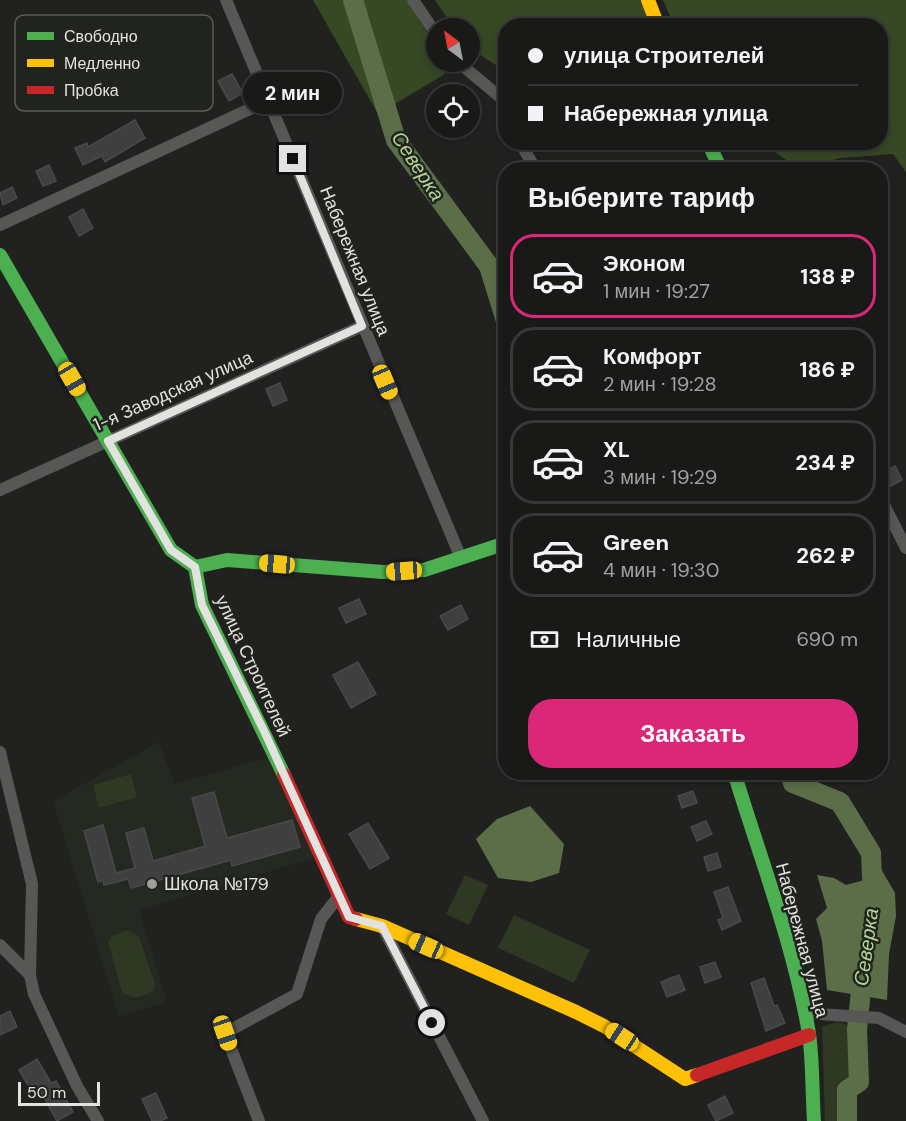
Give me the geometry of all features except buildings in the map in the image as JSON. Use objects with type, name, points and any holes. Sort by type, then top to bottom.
[{"type":"street","name":"Набережная улица","points":[[226,0],[460,558]]},
{"type":"street","points":[[413,0],[426,19]]},
{"type":"street","points":[[648,0],[655,18]]},
{"type":"street","points":[[470,72],[498,95]]},
{"type":"street","points":[[0,225],[269,100]]},
{"type":"street","points":[[0,255],[171,550],[195,567],[227,560],[383,573],[424,570],[498,546]]},
{"type":"street","name":"1-я Заводская улица","points":[[0,490],[362,326]]},
{"type":"street","points":[[888,513],[906,548]]},
{"type":"street","name":"улица Строителей","points":[[195,567],[202,605],[265,733],[349,917],[382,926],[604,1026],[685,1079],[809,1035]]},
{"type":"street","points":[[0,752],[3,775],[32,884],[30,975],[34,994],[77,1086],[98,1121]]},
{"type":"street","name":"Набережная улица","points":[[736,780],[785,938],[804,1012],[809,1035],[814,1121]]},
{"type":"street","points":[[259,1121],[225,1033],[297,994],[321,919],[339,896]]},
{"type":"street","points":[[382,926],[483,1121]]},
{"type":"street","points":[[0,945],[30,975]]},
{"type":"street","points":[[804,1012],[879,1018],[906,1032]]},
{"type":"shaded area","points":[[313,0],[407,0],[426,31],[426,72],[445,72],[445,74],[378,114]]},
{"type":"shaded area","points":[[435,0],[642,0],[650,18],[498,18],[498,66],[480,55],[480,18],[447,18]]},
{"type":"shaded area","points":[[663,0],[906,0],[906,172],[893,154],[840,158],[825,162],[789,162],[772,150],[888,150],[888,18],[671,18]]},
{"type":"shaded area","name":"Школа №179","points":[[159,742],[175,784],[273,756],[314,858],[139,910],[167,1002],[119,1017],[53,801]]},
{"type":"shaded area","points":[[131,774],[137,797],[99,808],[93,785]]},
{"type":"shaded area","points":[[465,875],[488,885],[469,925],[446,914]]},
{"type":"shaded area","points":[[514,915],[590,950],[574,983],[498,948]]},
{"type":"shaded area","points":[[127,930],[139,936],[155,984],[153,990],[138,997],[130,997],[122,992],[108,942],[112,936]]},
{"type":"shaded area","points":[[837,1022],[848,1025],[850,1076],[839,1084],[837,1121],[825,1121],[822,1027]]},
{"type":"water","points":[[530,806],[564,844],[559,873],[531,882],[498,878],[476,839],[497,819]]},
{"type":"water","points":[[870,850],[895,893],[896,916],[889,954],[887,1000],[827,990],[822,941],[816,919],[827,908],[817,875],[834,878],[846,885],[868,879]]},
{"type":"waterway","name":"Северка","points":[[353,0],[396,140],[489,266],[498,295]]},
{"type":"waterway","name":"Северка","points":[[792,780],[793,783],[840,802],[871,853],[872,878]]},
{"type":"waterway","name":"Северка","points":[[847,1121],[847,1090],[859,1082],[857,1030],[863,970]]},
{"type":"traffic: fast","points":[[712,150],[717,162]]},
{"type":"traffic: fast","points":[[0,255],[171,550],[195,567],[202,605],[284,775]]},
{"type":"traffic: fast","points":[[195,567],[227,560],[383,572],[424,570],[498,546]]},
{"type":"traffic: fast","points":[[737,780],[786,935],[803,1001],[812,1066],[814,1121]]},
{"type":"traffic: slow","points":[[648,0],[655,18]]},
{"type":"traffic: slow","points":[[356,919],[382,926],[576,1012],[604,1026],[685,1079],[697,1075]]},
{"type":"traffic: jam","points":[[284,775],[349,917],[356,919]]},
{"type":"traffic: jam","points":[[697,1075],[809,1035]]},
{"type":"place","name":"Школа №179","points":[[152,884]]},
{"type":"route","points":[[293,159],[362,326],[108,441],[171,550],[195,567],[202,605],[265,733],[349,917],[382,926],[432,1023]]}]
